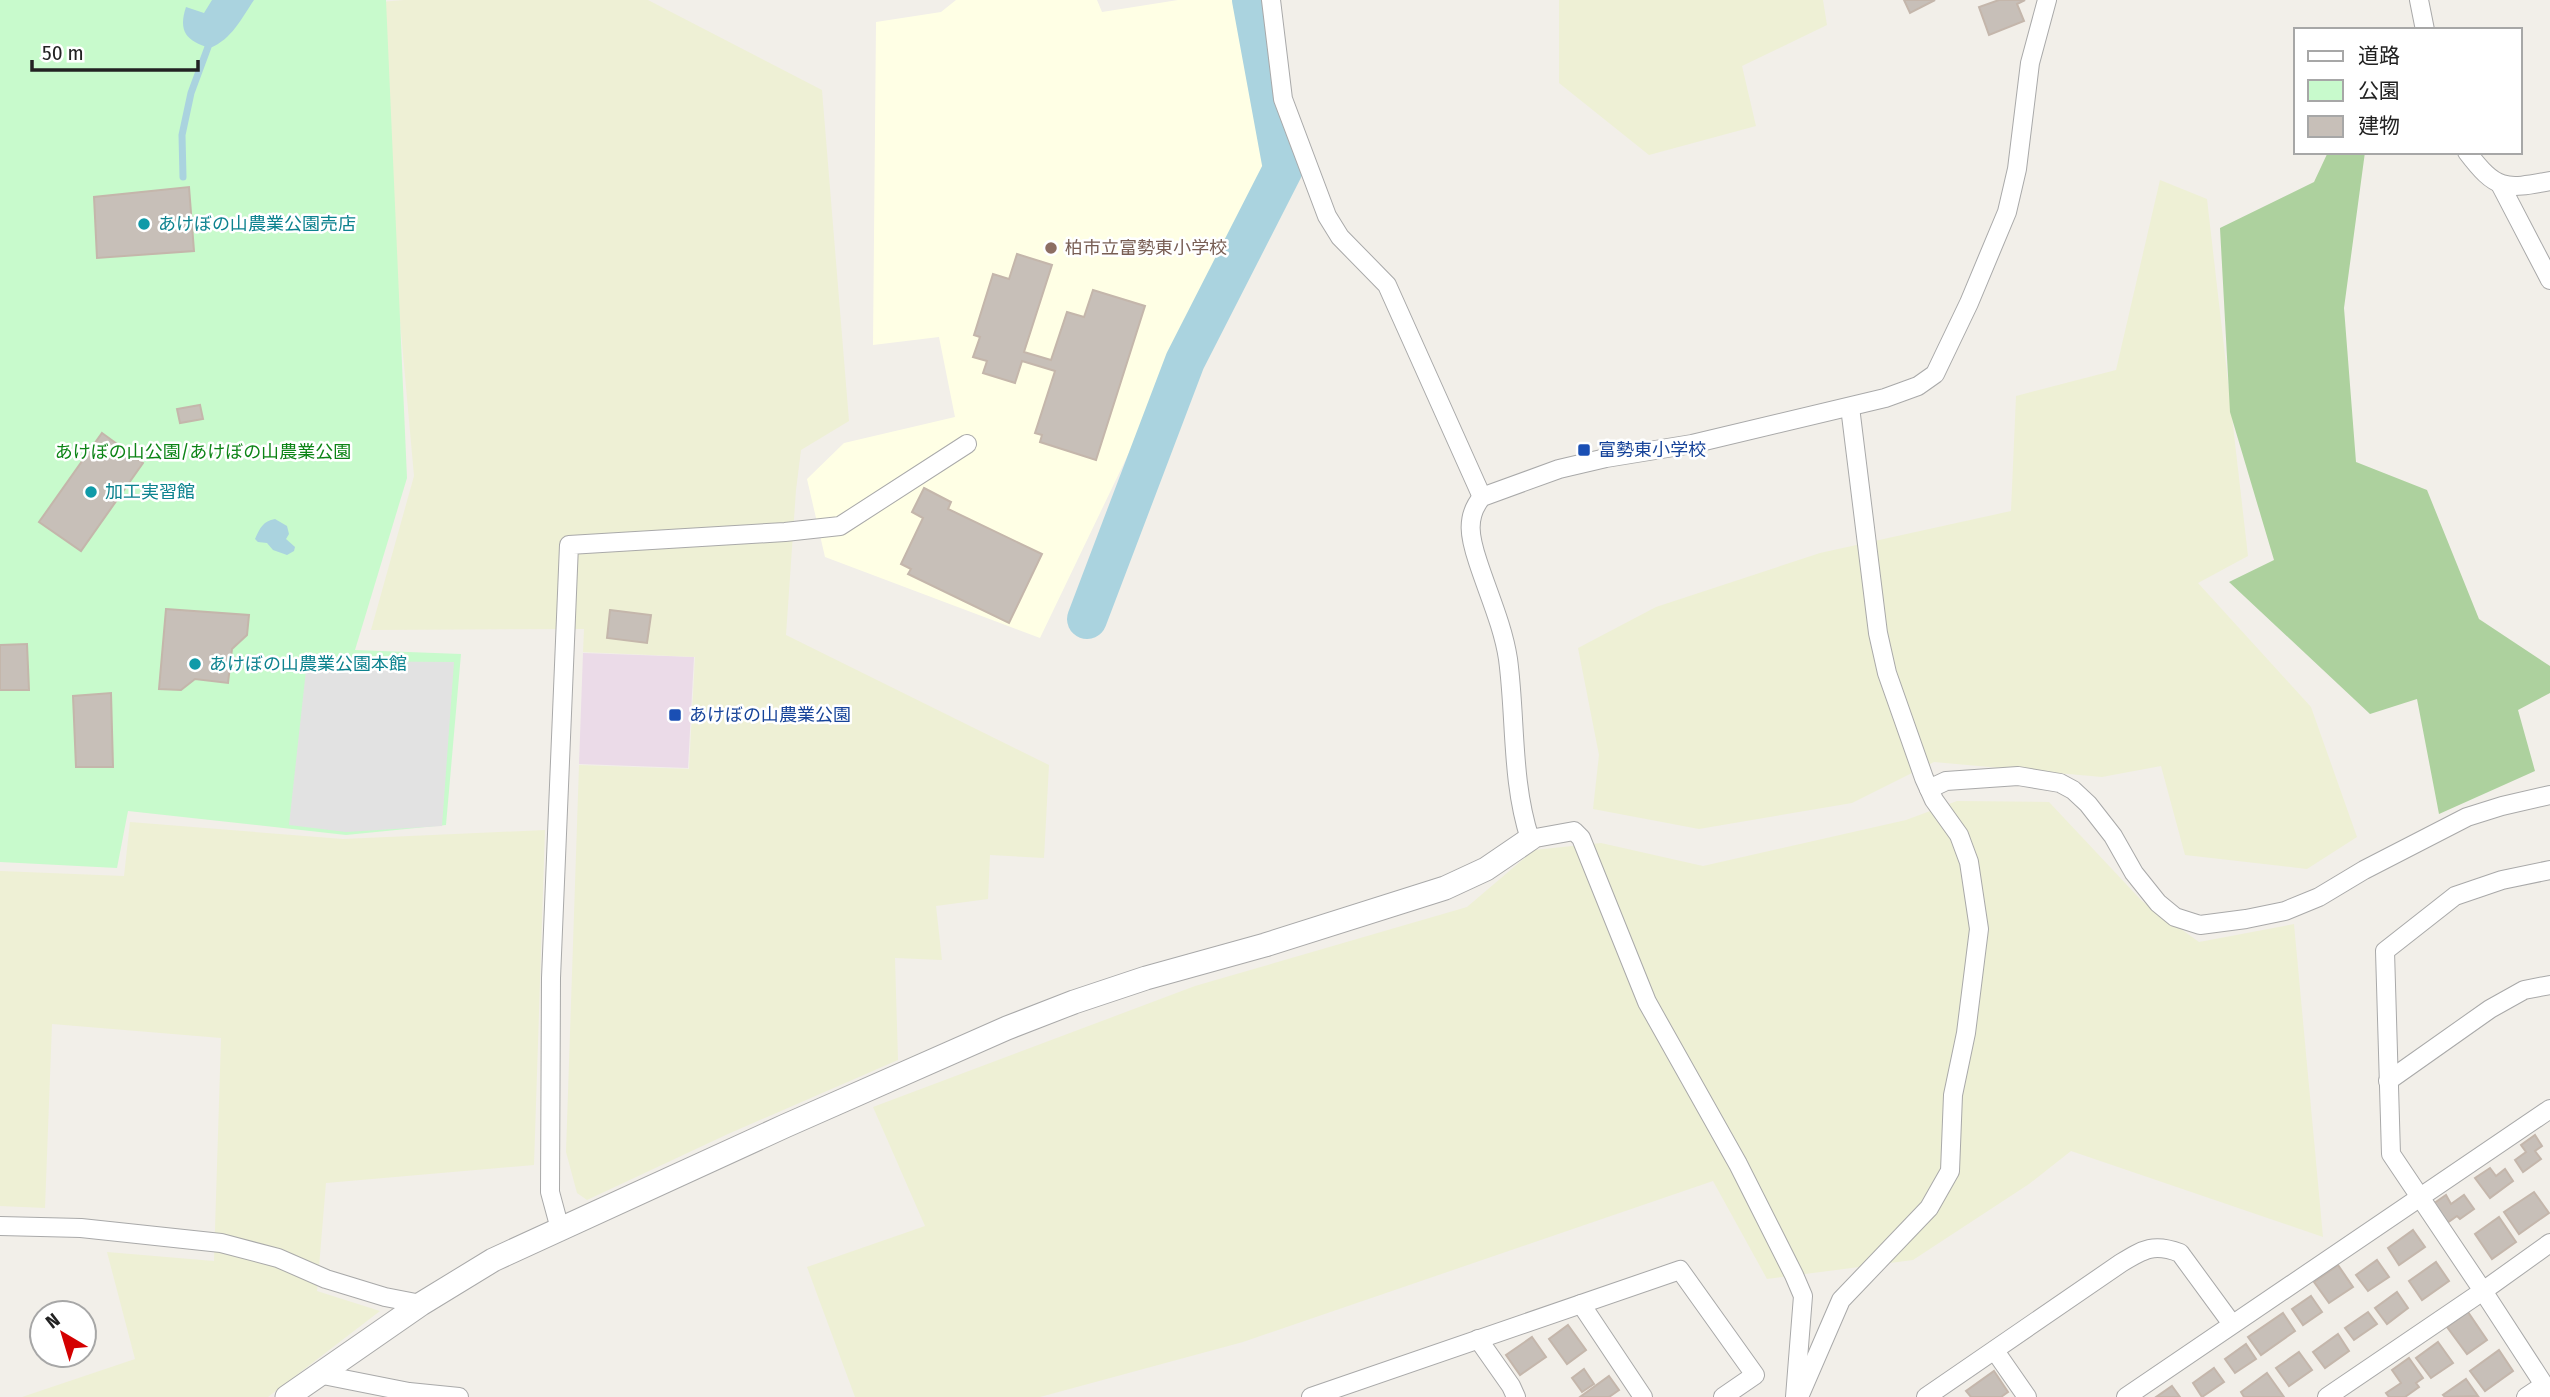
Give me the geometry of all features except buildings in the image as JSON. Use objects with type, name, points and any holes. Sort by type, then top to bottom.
[{"type":"street","points":[[1271,0],[1283,99],[1327,216],[1340,237],[1387,285],[1482,497]]},
{"type":"street","points":[[1531,839],[1517,777],[1507,657],[1470,531],[1474,506],[1482,497],[1559,469],[1606,458],[1692,444],[1850,407],[1918,386],[1934,374],[1955,333],[2007,212],[2017,169],[2030,63],[2047,0]]},
{"type":"street","points":[[2419,0],[2425,28]]},
{"type":"street","points":[[2469,154],[2487,176],[2501,186],[2550,279]]},
{"type":"street","points":[[2501,186],[2518,187],[2550,181]]},
{"type":"street","points":[[1797,1397],[1841,1300],[1929,1208],[1950,1171],[1953,1095],[1966,1033],[1979,929],[1969,862],[1959,835],[1929,789],[1887,673],[1878,633],[1850,407]]},
{"type":"street","points":[[560,1229],[550,1192],[551,978],[569,545],[785,532],[840,526],[967,444]]},
{"type":"street","points":[[1929,789],[1946,781],[2018,776],[2060,783],[2073,790],[2088,804],[2113,836],[2134,873],[2158,903],[2175,917],[2200,925],[2285,911],[2319,897],[2364,870],[2467,817],[2550,795]]},
{"type":"street","points":[[287,1397],[421,1304],[493,1260],[785,1125],[1006,1028],[1146,978],[1265,945],[1445,888],[1486,869],[1531,839],[1574,831],[1581,838],[1647,1002],[1738,1164],[1803,1296],[1797,1397]]},
{"type":"street","points":[[2526,1397],[2547,1389],[2391,1154],[2385,951],[2455,896],[2502,880],[2550,870]]},
{"type":"street","points":[[2388,1082],[2490,1009],[2524,990],[2550,985]]},
{"type":"street","points":[[2126,1397],[2550,1109]]},
{"type":"street","points":[[0,1226],[81,1228],[221,1243],[278,1258],[338,1283],[421,1304]]},
{"type":"street","points":[[2328,1397],[2550,1243]]},
{"type":"street","points":[[1926,1397],[2121,1263],[2150,1247],[2167,1248],[2180,1253],[2232,1324]]},
{"type":"street","points":[[1311,1397],[1681,1270],[1755,1375],[1723,1397]]},
{"type":"street","points":[[1581,1304],[1643,1397]]},
{"type":"street","points":[[1478,1339],[1511,1385],[1516,1397]]},
{"type":"street","points":[[1995,1351],[2027,1397]]},
{"type":"street","points":[[318,1374],[409,1392],[459,1397]]},
{"type":"shaded area","points":[[648,0],[822,90],[849,421],[801,450],[786,635],[1049,765],[1044,858],[990,855],[988,899],[936,906],[942,960],[895,958],[898,1060],[728,1134],[587,1200],[577,1193],[566,1152],[579,765],[689,769],[695,657],[583,652],[584,629],[371,630],[414,476],[390,210],[380,2]]},
{"type":"shaded area","name":"柏市立富勢東小学校","points":[[956,0],[1097,0],[1102,12],[1178,0],[1245,0],[1270,159],[1040,638],[825,557],[807,479],[844,443],[955,417],[939,337],[873,345],[876,22],[941,12]]},
{"type":"shaded area","points":[[1559,0],[1823,0],[1827,25],[1742,66],[1756,126],[1649,155],[1559,83]]},
{"type":"shaded area","points":[[2160,180],[2207,199],[2248,556],[2198,583],[2311,707],[2357,837],[2307,869],[2185,855],[2161,766],[2102,777],[1934,762],[1852,803],[1699,829],[1593,809],[1599,755],[1578,648],[1656,607],[1820,553],[2011,511],[2016,396],[2116,370]]},
{"type":"shaded area","points":[[583,653],[694,657],[688,768],[579,764]]},
{"type":"shaded area","points":[[307,661],[454,662],[442,826],[346,832],[289,825]]},
{"type":"shaded area","points":[[1957,801],[2049,802],[2142,901],[2199,942],[2294,924],[2323,1237],[2071,1151],[2029,1184],[1913,1260],[1767,1279],[1713,1181],[1243,1342],[1040,1397],[855,1397],[807,1267],[925,1226],[873,1107],[1195,986],[1467,907],[1534,850],[1601,843],[1703,866],[1906,820]]},
{"type":"shaded area","points":[[130,822],[343,839],[545,830],[534,1165],[326,1183],[317,1291],[380,1311],[268,1397],[22,1397],[135,1359],[107,1252],[214,1261],[221,1038],[52,1024],[45,1208],[0,1206],[0,871],[124,876]]},
{"type":"green space","name":"あけぼの山公園/あけぼの山農業公園","points":[[0,0],[386,0],[407,478],[355,650],[461,654],[446,825],[346,835],[128,811],[117,868],[0,862]]},
{"type":"green space","points":[[2327,154],[2365,154],[2344,308],[2356,462],[2427,490],[2479,619],[2550,666],[2550,693],[2518,710],[2535,771],[2439,814],[2417,699],[2370,714],[2229,582],[2274,560],[2230,412],[2220,228],[2314,182]]},
{"type":"water","points":[[212,0],[254,0],[230,34],[210,48],[190,38],[183,23],[186,7],[204,13]]},
{"type":"water","points":[[275,519],[287,526],[289,534],[286,539],[295,547],[294,551],[287,555],[255,539],[262,526]]},
{"type":"waterway","points":[[1087,619],[1185,361],[1283,169],[1252,0]]},
{"type":"waterway","points":[[183,177],[182,135],[191,93],[208,47]]},
{"type":"place","name":"あけぼの山農業公園売店","points":[[144,224]]},
{"type":"place","name":"柏市立富勢東小学校","points":[[1051,248]]},
{"type":"place","name":"富勢東小学校","points":[[1584,450]]},
{"type":"place","name":"加工実習館","points":[[91,492]]},
{"type":"place","name":"あけぼの山農業公園本館","points":[[195,664]]},
{"type":"place","name":"あけぼの山農業公園","points":[[675,715]]}]
